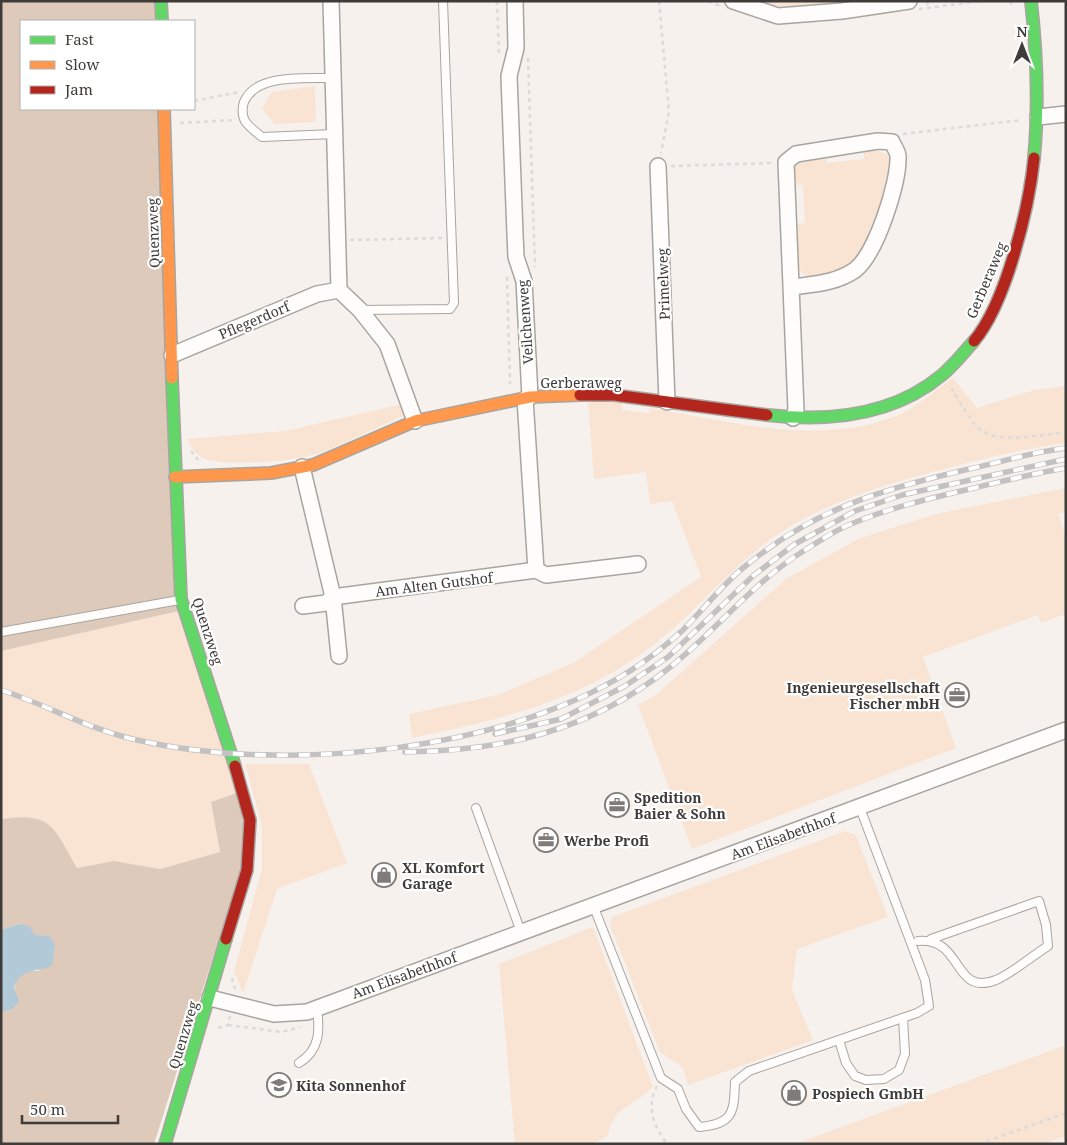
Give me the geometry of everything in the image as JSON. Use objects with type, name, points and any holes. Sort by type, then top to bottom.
[{"type":"street","points":[[161,1],[162,20]]},
{"type":"street","points":[[331,1],[339,290],[360,310],[387,344],[415,421]]},
{"type":"street","name":"Veilchenweg","points":[[515,1],[516,48],[509,76],[516,257],[524,281],[527,398]]},
{"type":"street","points":[[734,1],[778,16],[842,11],[909,1]]},
{"type":"street","name":"Gerberaweg","points":[[527,398],[559,394],[614,394],[793,418],[857,415],[887,406],[942,375],[976,339],[991,315],[1016,249],[1033,169],[1030,118],[1037,53],[1031,1]]},
{"type":"street","name":"Quenzweg","points":[[164,110],[175,477],[181,599],[232,754],[250,820],[247,870],[165,1144]]},
{"type":"street","points":[[1030,118],[1066,114]]},
{"type":"street","points":[[793,287],[833,282],[856,269],[873,246],[893,189],[898,155],[892,142],[878,141],[796,154],[786,162],[793,287],[796,410],[793,418]]},
{"type":"street","name":"Primelweg","points":[[658,166],[667,402]]},
{"type":"street","name":"Pflegerdorf","points":[[172,355],[317,294],[339,290]]},
{"type":"street","points":[[175,477],[271,473],[313,465],[415,421],[527,398],[536,570]]},
{"type":"street","points":[[302,467],[333,597],[339,656]]},
{"type":"street","name":"Am Alten Gutshof","points":[[303,606],[326,603],[333,597],[536,570],[546,575],[638,564]]},
{"type":"street","name":"Am Elisabethhof","points":[[210,998],[274,1014],[307,1012],[1066,730]]},
{"type":"lane","points":[[360,310],[450,309],[454,303],[443,1]]},
{"type":"lane","points":[[332,78],[271,82],[250,90],[243,104],[244,120],[262,137],[334,134]]},
{"type":"lane","points":[[1,632],[181,599]]},
{"type":"lane","points":[[476,808],[521,932]]},
{"type":"lane","points":[[594,904],[661,1078],[678,1089],[686,1109],[700,1127],[718,1125],[730,1117],[734,1102],[735,1082],[749,1071],[903,1018],[929,1006],[925,980],[860,808]]},
{"type":"lane","points":[[918,941],[931,940],[1039,901],[1046,925],[1048,946],[997,979],[984,983],[973,982],[964,974],[952,954],[931,940]]},
{"type":"lane","points":[[299,1063],[312,1052],[319,1028],[317,1008]]},
{"type":"lane","points":[[839,1040],[846,1063],[855,1076],[866,1080],[884,1079],[899,1070],[905,1054],[903,1018]]},
{"type":"path","points":[[659,1],[669,112],[658,166],[786,162]]},
{"type":"path","points":[[927,1],[928,8]]},
{"type":"path","points":[[528,57],[535,274]]},
{"type":"path","points":[[195,101],[250,90]]},
{"type":"path","points":[[1022,128],[1030,118]]},
{"type":"path","points":[[892,142],[902,134],[1030,118]]},
{"type":"path","points":[[164,124],[244,120]]},
{"type":"path","points":[[338,240],[451,238]]},
{"type":"path","points":[[942,375],[980,429],[994,437],[1035,436],[1066,432]]},
{"type":"path","points":[[661,1078],[650,1099],[652,1116],[667,1144]]},
{"type":"path","points":[[979,1144],[1066,1112]]},
{"type":"shaded area","points":[[1,1],[155,1],[156,20],[20,20],[20,110],[158,110],[179,611],[1,651]]},
{"type":"shaded area","points":[[756,1],[863,1],[796,7]]},
{"type":"shaded area","points":[[315,86],[316,122],[275,124],[262,108],[272,92]]},
{"type":"shaded area","points":[[873,149],[889,155],[892,164],[879,213],[865,248],[854,263],[838,272],[820,277],[804,275],[798,265],[796,248],[796,224],[805,223],[803,185],[795,184],[794,168],[802,159],[826,156],[827,163],[864,159],[864,150]]},
{"type":"shaded area","points":[[953,378],[977,408],[1034,390],[1066,386],[1066,443],[1024,450],[955,466],[893,483],[834,504],[796,523],[763,545],[676,626],[616,671],[552,701],[519,712],[485,722],[412,738],[409,714],[498,695],[575,662],[701,577],[672,501],[650,504],[646,472],[594,479],[588,401],[622,402],[622,410],[649,413],[649,408],[773,429],[835,430],[866,425],[903,413]]},
{"type":"shaded area","points":[[403,404],[408,414],[328,450],[306,457],[240,463],[210,460],[196,453],[187,439],[285,431]]},
{"type":"shaded area","points":[[1066,488],[1066,512],[1058,514],[1066,536],[1066,614],[1041,623],[1038,615],[923,657],[956,748],[692,849],[638,705],[657,694],[786,579],[858,539],[936,514]]},
{"type":"shaded area","points":[[179,611],[237,793],[211,802],[220,852],[160,869],[114,861],[76,868],[56,833],[42,821],[18,817],[1,819],[1,651]]},
{"type":"shaded area","points":[[245,764],[309,764],[347,863],[277,889],[243,993],[234,971],[262,869],[262,826]]},
{"type":"shaded area","points":[[237,793],[243,823],[240,872],[154,1144],[1,1144],[1,1012],[12,1009],[16,979],[27,971],[39,971],[35,935],[19,924],[1,930],[1,819],[31,818],[42,821],[50,826],[77,868],[114,861],[160,869],[220,852],[211,802]]},
{"type":"shaded area","points":[[845,831],[856,835],[888,917],[797,949],[792,990],[813,1040],[688,1085],[683,1068],[660,1052],[610,925],[612,917]]},
{"type":"shaded area","points":[[593,927],[653,1087],[619,1113],[610,1126],[608,1136],[592,1144],[515,1144],[499,964]]},
{"type":"shaded area","points":[[1066,1045],[1066,1136],[1044,1144],[795,1144]]},
{"type":"water","points":[[19,924],[29,926],[35,935],[50,936],[55,945],[52,966],[29,972],[20,977],[14,988],[19,1001],[12,1009],[1,1012],[1,930]]},
{"type":"railway","points":[[1,690],[120,736],[196,750],[260,755],[328,754],[397,748],[465,735],[530,717],[590,693],[642,663],[683,630],[743,568],[796,530],[823,516],[850,504],[907,485],[1029,455],[1066,448]]},
{"type":"railway","points":[[495,734],[561,719],[625,686],[668,657],[754,575],[795,544],[855,511],[902,495],[1066,459]]},
{"type":"railway","points":[[405,752],[441,751],[511,742],[577,722],[608,708],[639,690],[669,668],[768,577],[805,550],[839,529],[912,503],[1066,468]]},
{"type":"traffic: fast","points":[[161,1],[162,20]]},
{"type":"traffic: fast","points":[[1031,1],[1037,80],[1034,158]]},
{"type":"traffic: fast","points":[[767,415],[790,417],[836,416],[881,408],[903,400],[923,389],[955,363],[974,341]]},
{"type":"traffic: fast","points":[[172,378],[181,599],[235,766]]},
{"type":"traffic: fast","points":[[165,1144],[226,939]]},
{"type":"traffic: slow","points":[[164,110],[172,378]]},
{"type":"traffic: slow","points":[[175,477],[271,473],[313,465],[415,421],[530,397],[580,395]]},
{"type":"traffic: jam","points":[[974,341],[986,324],[1006,280],[1027,202],[1034,158]]},
{"type":"traffic: jam","points":[[580,395],[614,395],[767,415]]},
{"type":"traffic: jam","points":[[226,939],[247,870],[250,820],[235,766]]},
{"type":"place","name":"Ingenieurgesellschaft Fischer mbH","points":[[957,695]]},
{"type":"place","name":"Spedition Baier & Sohn","points":[[617,805]]},
{"type":"place","name":"Werbe Profi","points":[[546,840]]},
{"type":"place","name":"XL Komfort Garage","points":[[384,875]]},
{"type":"place","name":"Kita Sonnenhof","points":[[279,1085]]},
{"type":"place","name":"Pospiech GmbH","points":[[794,1093]]}]
